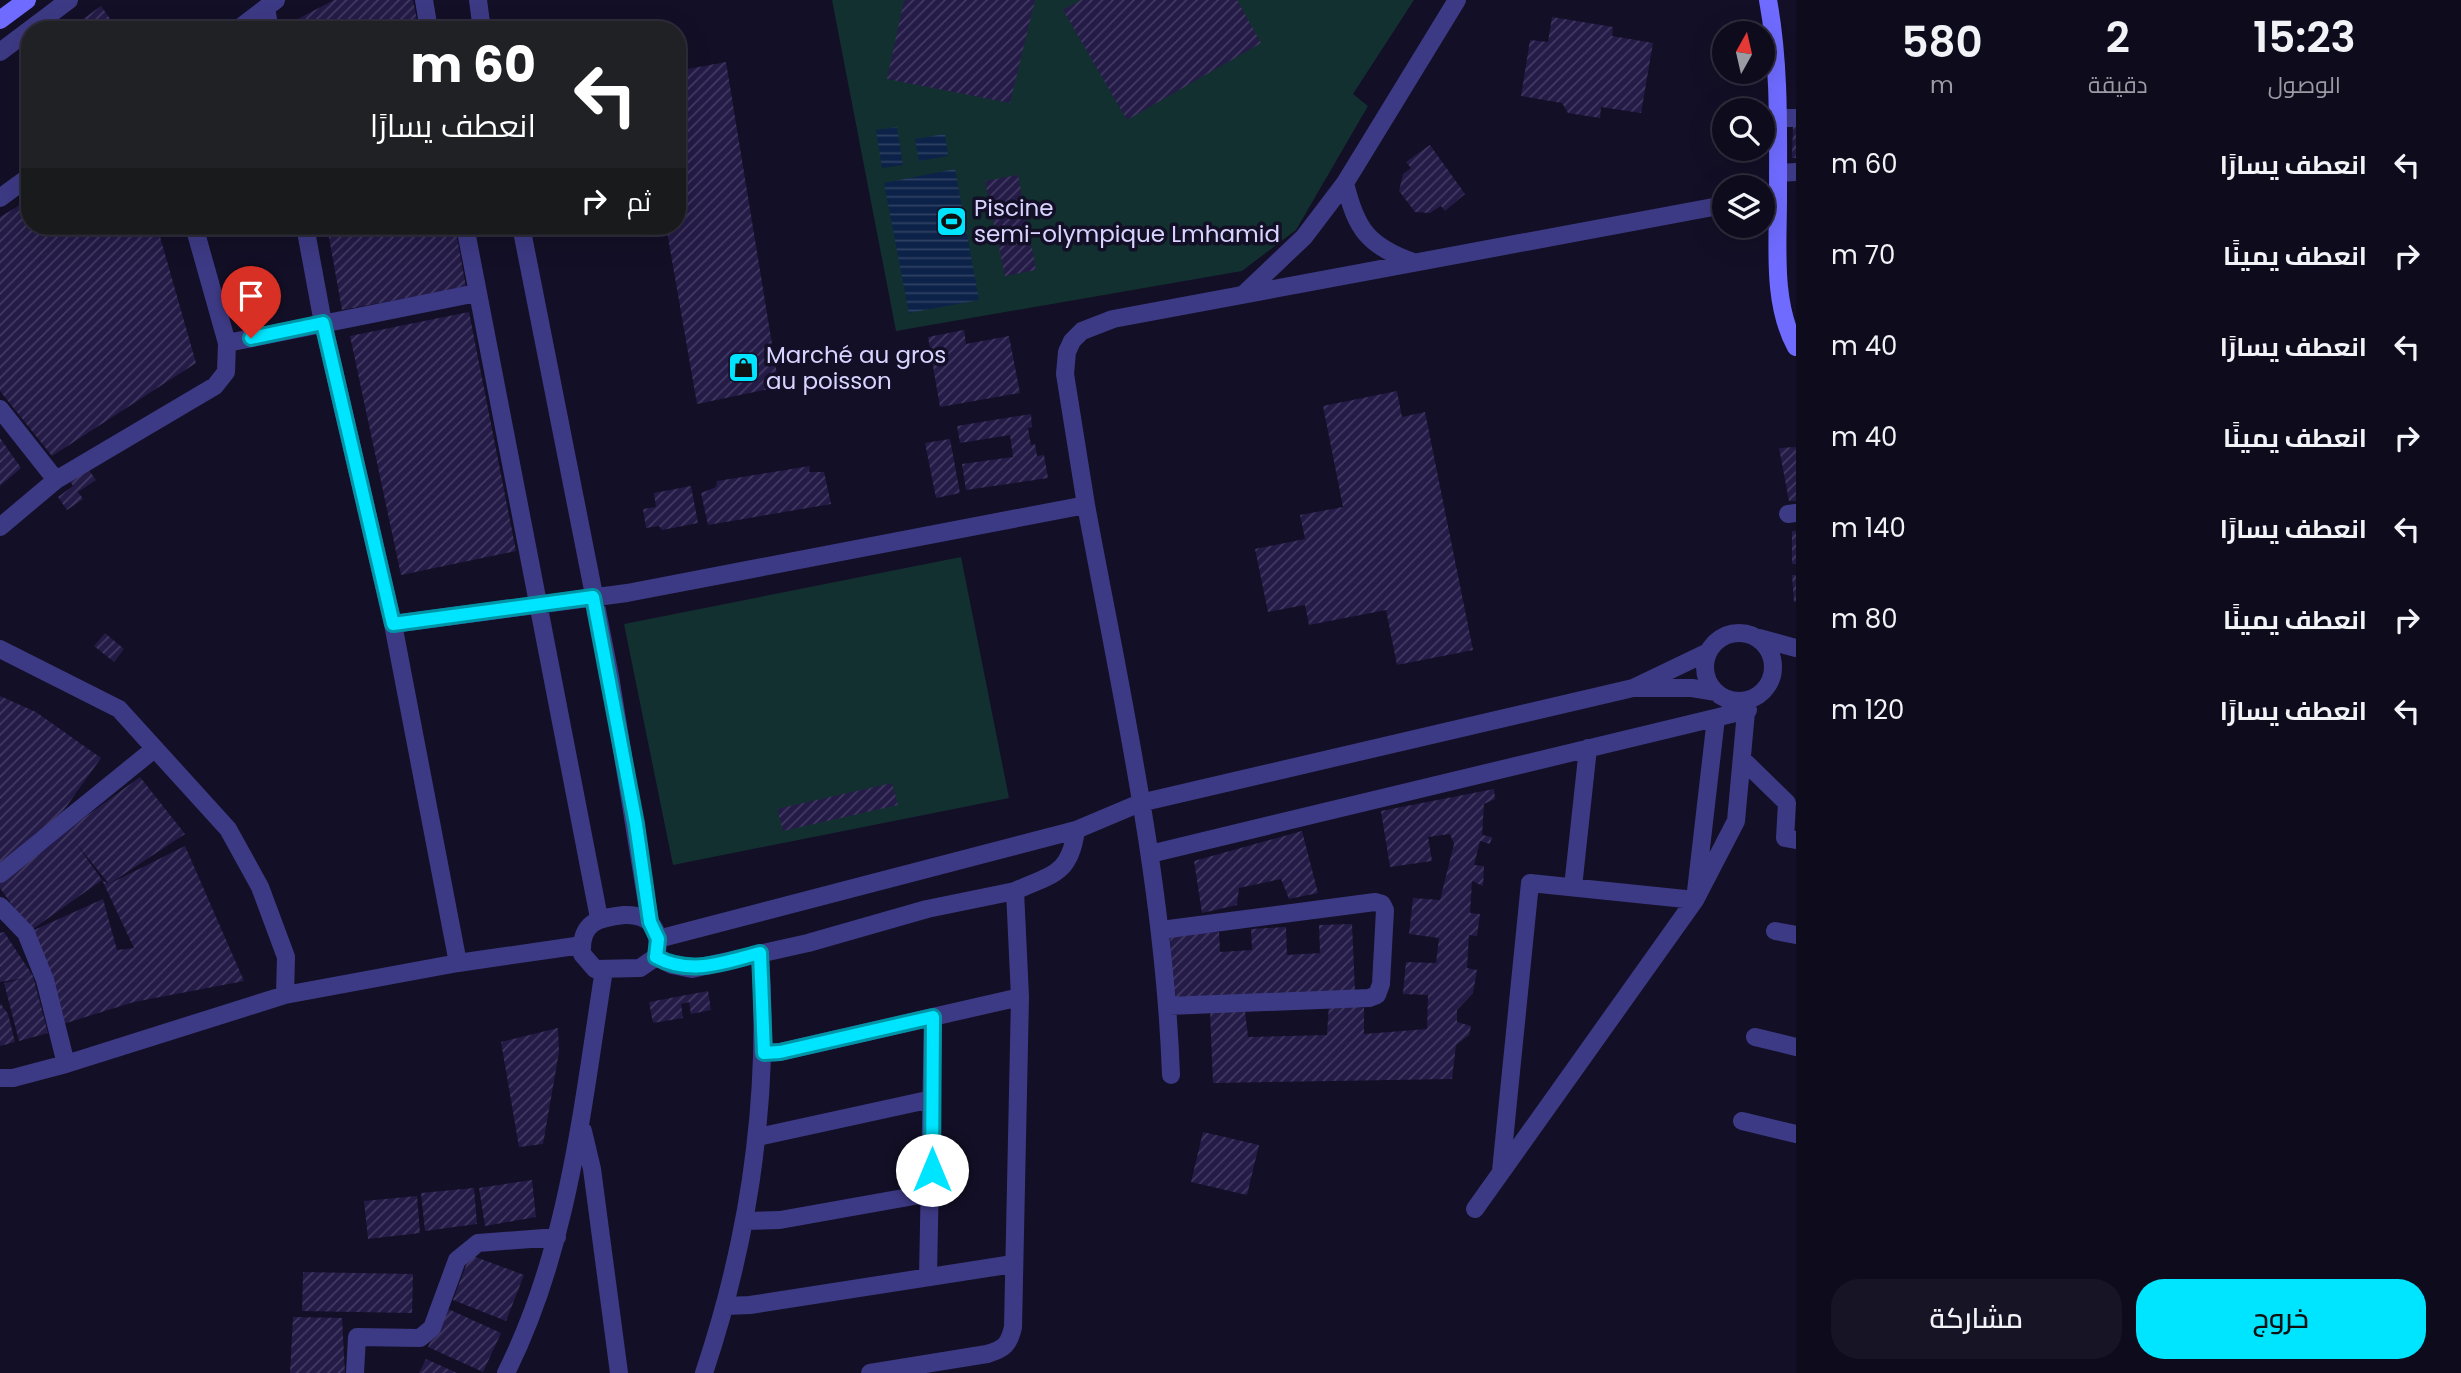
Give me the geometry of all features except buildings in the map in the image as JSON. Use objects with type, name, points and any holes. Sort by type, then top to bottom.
[{"type":"street","points":[[0,20],[27,0]]},
{"type":"street","points":[[41,21],[69,0]]},
{"type":"street","points":[[424,0],[428,21]]},
{"type":"street","points":[[478,0],[481,21]]},
{"type":"street","points":[[1244,294],[1304,237],[1345,183],[1457,0]]},
{"type":"street","points":[[1768,0],[1772,21]]},
{"type":"street","points":[[1772,21],[1774,0]]},
{"type":"street","points":[[249,21],[271,4]]},
{"type":"street","points":[[0,52],[21,36]]},
{"type":"street","points":[[1775,80],[1778,173],[1775,182]]},
{"type":"street","points":[[1777,118],[1796,118]]},
{"type":"street","points":[[1778,173],[1796,172]]},
{"type":"street","points":[[0,198],[21,183]]},
{"type":"street","points":[[1345,183],[1351,209],[1369,239],[1394,255],[1413,262]]},
{"type":"street","points":[[1171,1074],[1161,930],[1150,854],[1066,392],[1065,362],[1072,341],[1082,331],[1113,319],[1712,207]]},
{"type":"street","points":[[0,527],[56,480],[215,386],[226,372],[227,342],[197,235]]},
{"type":"street","points":[[307,235],[323,323],[393,624],[458,963]]},
{"type":"street","points":[[467,235],[599,918]]},
{"type":"street","points":[[523,235],[636,824],[650,922],[658,939],[656,957],[640,968],[604,970],[588,964],[582,945],[588,925],[599,918],[634,915],[642,916],[650,922]]},
{"type":"street","points":[[1774,238],[1783,318],[1796,347]]},
{"type":"street","points":[[227,342],[477,293]]},
{"type":"street","points":[[0,409],[56,480]]},
{"type":"street","points":[[393,624],[627,593],[1086,505]]},
{"type":"street","points":[[658,939],[1076,830],[1140,803],[1633,688],[1708,652],[1723,636],[1745,633],[1796,648],[1766,689],[1747,705],[1716,718],[1150,854]]},
{"type":"street","points":[[1755,636],[1769,650],[1773,660],[1771,680]]},
{"type":"street","points":[[0,649],[119,709],[153,750],[228,830],[260,887],[286,957],[285,995]]},
{"type":"street","points":[[1708,652],[1705,673],[1716,692]]},
{"type":"street","points":[[1633,688],[1692,688],[1716,692],[1747,705]]},
{"type":"street","points":[[1475,1209],[1695,900],[1736,821],[1747,705]]},
{"type":"street","points":[[1695,900],[1716,718]]},
{"type":"street","points":[[1573,887],[1588,748]]},
{"type":"street","points":[[0,874],[153,750]]},
{"type":"street","points":[[1742,759],[1787,803],[1785,838],[1796,840]]},
{"type":"street","points":[[656,957],[672,965],[692,969],[927,909],[1015,891],[1063,869],[1073,852],[1076,830]]},
{"type":"street","points":[[1501,1171],[1530,883],[1695,900]]},
{"type":"street","points":[[870,1373],[1003,1349],[1010,1340],[1013,1328],[1020,997],[1015,891]]},
{"type":"street","points":[[1161,930],[1379,902],[1385,910],[1381,984],[1377,995],[1369,998],[1168,1006]]},
{"type":"street","points":[[0,906],[26,933],[45,980],[66,1063]]},
{"type":"street","points":[[1775,930],[1796,935]]},
{"type":"street","points":[[0,1078],[13,1078],[66,1063],[285,995],[458,963],[582,945]]},
{"type":"street","points":[[704,1373],[726,1306],[745,1221],[758,1137],[764,1053],[760,953]]},
{"type":"street","points":[[508,1372],[541,1291],[557,1237],[582,1124],[604,970]]},
{"type":"street","points":[[764,1053],[780,1052],[1020,997]]},
{"type":"street","points":[[928,1277],[932,1193],[933,1017]]},
{"type":"street","points":[[1755,1037],[1796,1047]]},
{"type":"street","points":[[758,1137],[932,1099]]},
{"type":"street","points":[[1742,1121],[1796,1134]]},
{"type":"street","points":[[582,1124],[592,1169],[619,1373]]},
{"type":"street","points":[[745,1221],[780,1220],[932,1193]]},
{"type":"street","points":[[355,1373],[357,1337],[420,1338],[432,1328],[457,1260],[478,1243],[557,1237]]},
{"type":"street","points":[[726,1306],[750,1305],[1013,1264]]},
{"type":"green space","points":[[832,0],[1414,0],[1353,94],[1368,106],[1296,230],[1242,271],[896,331]]},
{"type":"green space","points":[[961,557],[1009,798],[673,865],[624,624]]},
{"type":"water","points":[[897,127],[903,165],[882,168],[876,130]]},
{"type":"water","points":[[945,134],[948,156],[919,161],[915,139]]},
{"type":"water","points":[[955,169],[979,300],[909,313],[884,183]]},
{"type":"place","name":"Piscine semi-olympique Lmhamid","points":[[951,221]]},
{"type":"place","name":"Marché au gros au poisson","points":[[743,368]]},
{"type":"route","points":[[251,338],[323,323],[393,624],[593,597],[636,824],[650,922],[658,939],[656,957],[672,965],[692,969],[760,953],[764,1053],[780,1052],[933,1017],[932,1170]]}]
